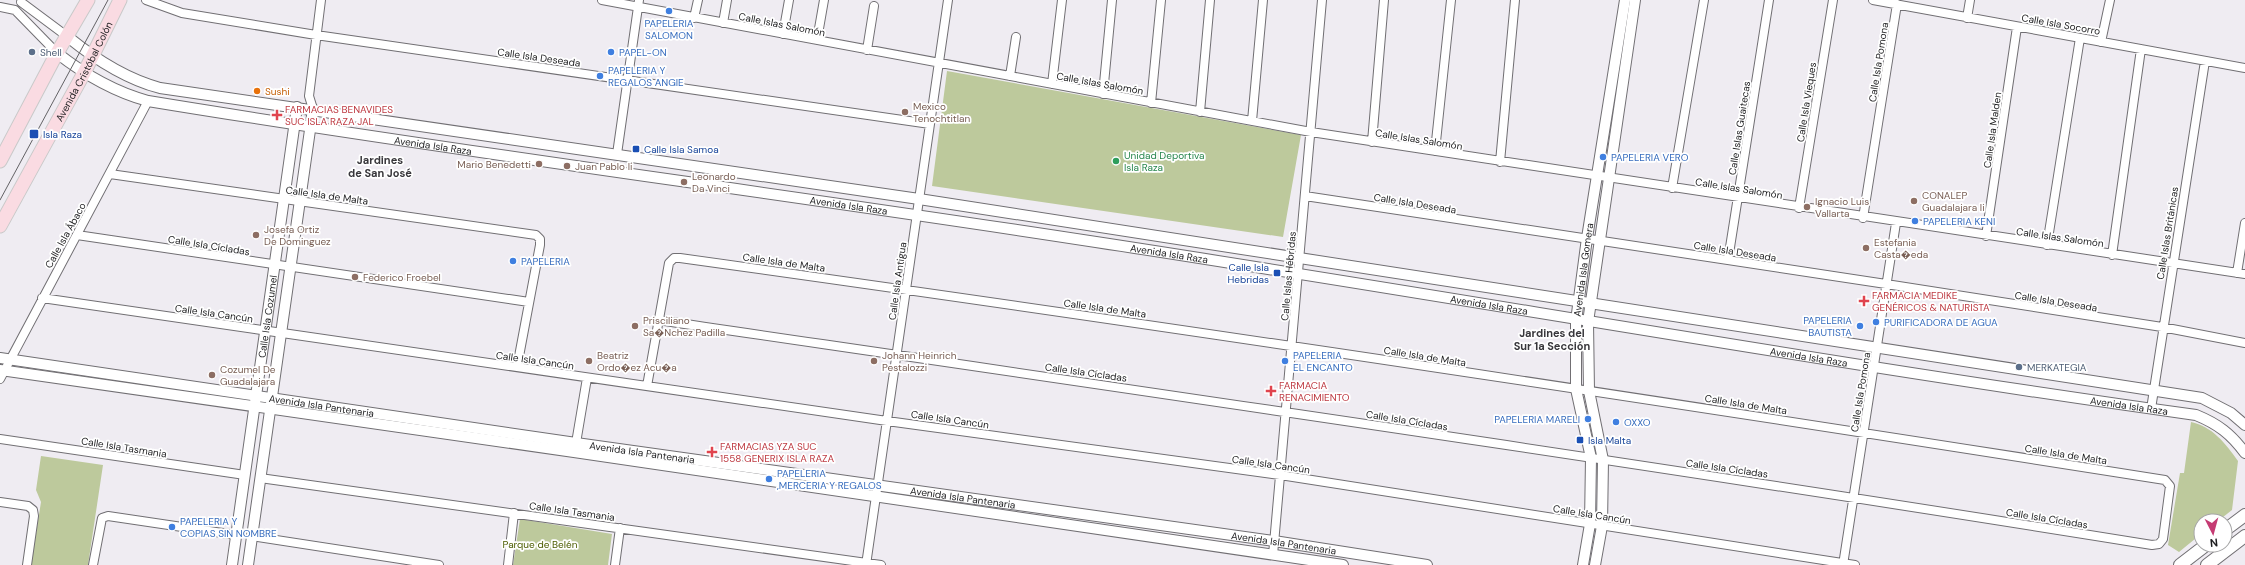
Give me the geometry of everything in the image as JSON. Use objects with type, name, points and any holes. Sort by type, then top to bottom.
[{"type":"main road","points":[[0,161],[57,53],[68,37],[88,0]]},
{"type":"main road","name":"Avenida Cristóbal Colón","points":[[0,226],[84,73],[120,0]]},
{"type":"main road","points":[[2233,524],[2245,515]]},
{"type":"main road","points":[[2207,565],[2245,536]]},
{"type":"main road","points":[[2180,565],[2196,553]]},
{"type":"street","name":"Calle Isla Deseada","points":[[146,0],[182,13],[316,35],[930,124]]},
{"type":"street","name":"Calle Isla Cozumel","points":[[248,565],[270,397],[313,110],[309,96],[321,0]]},
{"type":"street","name":"Calle Islas Salomón","points":[[602,0],[639,4],[694,18],[1311,132],[1863,218],[2241,274]]},
{"type":"street","points":[[694,18],[698,0]]},
{"type":"street","points":[[723,23],[727,0]]},
{"type":"street","points":[[783,34],[789,0]]},
{"type":"street","points":[[817,40],[824,0]]},
{"type":"street","name":"Calle Isla Antigua","points":[[866,564],[948,0]]},
{"type":"street","points":[[1052,84],[1062,0]]},
{"type":"street","points":[[1103,94],[1112,0]]},
{"type":"street","points":[[1151,103],[1161,0]]},
{"type":"street","points":[[1200,112],[1210,0]]},
{"type":"street","points":[[1252,121],[1264,0]]},
{"type":"street","name":"Calle Islas Hébridas","points":[[1273,555],[1322,0]]},
{"type":"street","points":[[1372,142],[1384,0]]},
{"type":"street","points":[[1434,151],[1451,0]]},
{"type":"street","points":[[1500,162],[1515,0]]},
{"type":"street","name":"Avenida Isla Gomera","points":[[1583,565],[1590,524],[1591,458],[1576,389],[1576,321],[1596,176],[1625,0]]},
{"type":"street","name":"Avenida Isla Gomera","points":[[1595,565],[1602,526],[1603,460],[1589,391],[1588,322],[1635,0]]},
{"type":"street","points":[[1672,188],[1704,0]]},
{"type":"street","name":"Calle Islas Guaitecas","points":[[1728,260],[1769,0]]},
{"type":"street","name":"Calle Isla Vieques","points":[[1799,208],[1833,0]]},
{"type":"street","name":"Calle Isla Socorro","points":[[1873,0],[2245,68]]},
{"type":"street","points":[[1967,18],[1970,0]]},
{"type":"street","points":[[2101,42],[2110,0]]},
{"type":"street","points":[[15,10],[21,1],[68,37]]},
{"type":"street","points":[[617,154],[639,4]]},
{"type":"street","name":"Calle Isla Pomona","points":[[1863,218],[1897,4]]},
{"type":"street","points":[[867,50],[874,6]]},
{"type":"street","points":[[0,8],[15,10],[57,53]]},
{"type":"street","name":"Calle Isla Malden","points":[[1986,236],[2017,27]]},
{"type":"street","name":"Avenida Isla Raza","points":[[68,37],[92,56],[128,77],[160,88],[919,199],[1876,349],[2202,398],[2232,413],[2245,425]]},
{"type":"street","points":[[1010,76],[1016,37]]},
{"type":"street","points":[[2047,245],[2080,38]]},
{"type":"street","points":[[2112,255],[2141,50]]},
{"type":"street","name":"Avenida Isla Raza","points":[[57,53],[84,73],[120,92],[148,102],[917,214],[1298,273],[1576,321],[2196,415],[2212,422],[2235,439],[2245,453]]},
{"type":"street","name":"Calle Islas Británicas","points":[[2151,409],[2162,328],[2205,61]]},
{"type":"street","points":[[297,107],[309,96]]},
{"type":"street","name":"Calle Isla Ábaco","points":[[2,373],[5,359],[42,298],[148,102]]},
{"type":"street","name":"Calle Isla Cozumel","points":[[232,565],[297,107]]},
{"type":"street","name":"Calle Isla de Malta","points":[[110,174],[284,200],[536,234],[540,239],[529,302]]},
{"type":"street","name":"Calle Isla Deseada","points":[[1305,196],[1886,284],[2162,328],[2245,343]]},
{"type":"street","name":"Calle Isla Pomona","points":[[1843,564],[1896,223]]},
{"type":"street","points":[[2241,274],[2245,223]]},
{"type":"street","name":"Calle Isla Cícladas","points":[[77,235],[529,302]]},
{"type":"street","name":"Calle Isla de Malta","points":[[658,320],[669,263],[674,258],[906,289],[1292,346],[2165,480],[2170,486],[2163,539],[2159,544],[2152,545]]},
{"type":"street","name":"Calle Isla Cancún","points":[[42,298],[887,421],[1280,475],[1855,565]]},
{"type":"street","points":[[517,367],[529,302]]},
{"type":"street","points":[[647,386],[658,320]]},
{"type":"street","name":"Calle Isla Cícladas","points":[[658,320],[1286,411],[1854,497],[2152,545]]},
{"type":"street","name":"Avenida Isla Pantenaria","points":[[5,359],[270,397],[876,497],[1343,565]]},
{"type":"street","name":"Avenida Isla Pantenaria","points":[[2,373],[269,409],[878,485],[1274,541],[1428,565]]},
{"type":"street","points":[[575,447],[587,378]]},
{"type":"street","name":"Calle Isla Tasmania","points":[[0,439],[245,475]]},
{"type":"street","name":"Calle Isla Tasmania","points":[[260,478],[881,565]]},
{"type":"street","points":[[0,502],[28,506],[33,510],[34,516],[27,565]]},
{"type":"street","points":[[508,565],[514,513]]},
{"type":"street","points":[[93,565],[102,518],[108,516],[236,535]]},
{"type":"street","points":[[615,565],[620,528]]},
{"type":"street","points":[[251,536],[439,565]]},
{"type":"green space","name":"Unidad Deportiva Isla Raza","points":[[947,71],[1301,135],[1283,237],[932,186]]},
{"type":"green space","points":[[2191,422],[2206,427],[2229,448],[2238,461],[2232,510],[2228,513],[2193,513],[2193,541],[2179,552],[2168,545],[2180,473],[2184,473]]},
{"type":"green space","points":[[41,456],[103,465],[88,565],[31,565],[41,502],[36,490]]},
{"type":"green space","name":"Parque de Belén","points":[[520,519],[612,534],[608,565],[513,565]]},
{"type":"tram line","points":[[0,200],[108,0]]},
{"type":"place","name":"PAPELERIA SALOMON","points":[[669,11]]},
{"type":"place","name":"Shell","points":[[32,52]]},
{"type":"place","name":"PAPEL-ON","points":[[611,52]]},
{"type":"place","name":"PAPELERIA Y REGALOS ANGIE","points":[[600,76]]},
{"type":"place","name":"Sushi","points":[[257,91]]},
{"type":"place","name":"Mexico Tenochtitlan","points":[[905,112]]},
{"type":"place","name":"FARMACIAS BENAVIDES SUC ISLA RAZA JAL","points":[[277,115]]},
{"type":"place","name":"Isla Raza","points":[[34,134]]},
{"type":"place","name":"Calle Isla Samoa","points":[[636,149]]},
{"type":"place","name":"PAPELERIA VERO","points":[[1603,157]]},
{"type":"place","name":"Unidad Deportiva Isla Raza","points":[[1116,161]]},
{"type":"place","name":"Mario Benedetti","points":[[539,164]]},
{"type":"place","name":"Juan Pablo Ii","points":[[567,166]]},
{"type":"place","name":"Leonardo Da Vinci","points":[[684,182]]},
{"type":"place","name":"CONALEP Guadalajara Ii","points":[[1914,201]]},
{"type":"place","name":"Ignacio Luis Vallarta","points":[[1807,207]]},
{"type":"place","name":"PAPELERIA KENI","points":[[1915,221]]},
{"type":"place","name":"Josefa Ortiz De Dominguez","points":[[256,235]]},
{"type":"place","name":"Estefania Casta�eda","points":[[1866,248]]},
{"type":"place","name":"PAPELERIA","points":[[513,261]]},
{"type":"place","name":"Calle Isla Hebridas","points":[[1277,273]]},
{"type":"place","name":"Federico Froebel","points":[[355,277]]},
{"type":"place","name":"FARMACIA MEDIKE GENÉRICOS & NATURISTA","points":[[1864,301]]},
{"type":"place","name":"PURIFICADORA DE AGUA","points":[[1876,322]]},
{"type":"place","name":"Prisciliano Sa�Nchez Padilla","points":[[635,326]]},
{"type":"place","name":"PAPELERIA BAUTISTA","points":[[1860,326]]},
{"type":"place","name":"Beatriz Ordo�ez Acu�a","points":[[589,361]]},
{"type":"place","name":"Johann Heinrich Pestalozzi","points":[[874,361]]},
{"type":"place","name":"PAPELERIA EL ENCANTO","points":[[1285,361]]},
{"type":"place","name":"MERKATEGIA","points":[[2019,367]]},
{"type":"place","name":"Cozumel De Guadalajara","points":[[212,375]]},
{"type":"place","name":"FARMACIA RENACIMIENTO","points":[[1271,391]]},
{"type":"place","name":"PAPELERIA MARELI","points":[[1588,419]]},
{"type":"place","name":"OXXO","points":[[1616,422]]},
{"type":"place","name":"Isla Malta","points":[[1580,440]]},
{"type":"place","name":"FARMACIAS YZA SUC 1558 GENERIX ISLA RAZA","points":[[712,452]]},
{"type":"place","name":"PAPELERIA ,MERCERIA Y REGALOS","points":[[769,479]]},
{"type":"place","name":"PAPELERIA Y COPIAS SIN NOMBRE","points":[[172,527]]},
{"type":"district","name":"Jardines de San José","points":[[380,166]]},
{"type":"district","name":"Jardines del Sur 1a Sección","points":[[1552,339]]}]
